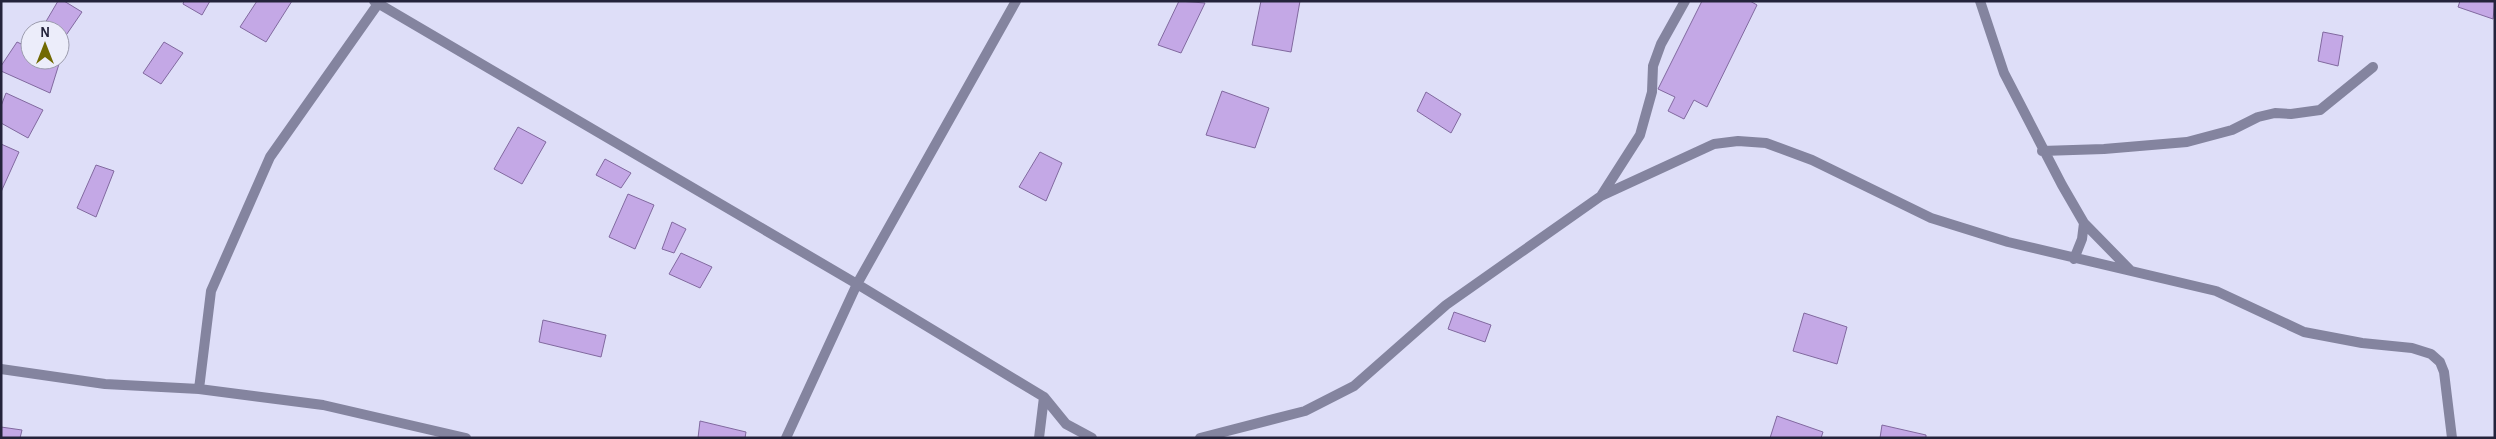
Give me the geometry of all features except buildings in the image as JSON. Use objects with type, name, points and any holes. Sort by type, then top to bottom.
[{"type":"street","points":[[786,438],[857,284],[1016,1]]},
{"type":"street","points":[[1601,196],[1640,135],[1652,92],[1653,66],[1661,44],[1685,1]]},
{"type":"street","points":[[1980,1],[2004,73],[2042,150],[2084,223],[2131,271]]},
{"type":"street","points":[[199,389],[211,291],[270,157],[377,2],[857,284],[1044,397],[1066,424],[1092,438]]},
{"type":"street","points":[[2042,150],[2104,149],[2187,142],[2232,130],[2258,118],[2275,113],[2291,114],[2320,110],[2373,67]]},
{"type":"street","points":[[1200,438],[1305,411],[1354,386],[1446,305],[1601,196],[1714,144],[1738,141],[1766,143],[1812,160],[1931,218],[2008,242],[2216,291],[2304,332],[2362,343],[2412,348],[2431,354],[2440,362],[2444,372],[2452,438]]},
{"type":"street","points":[[2074,259],[2082,239],[2084,223]]},
{"type":"street","points":[[1,369],[106,384],[199,389],[323,405],[466,438]]},
{"type":"street","points":[[1039,438],[1044,397]]}]
